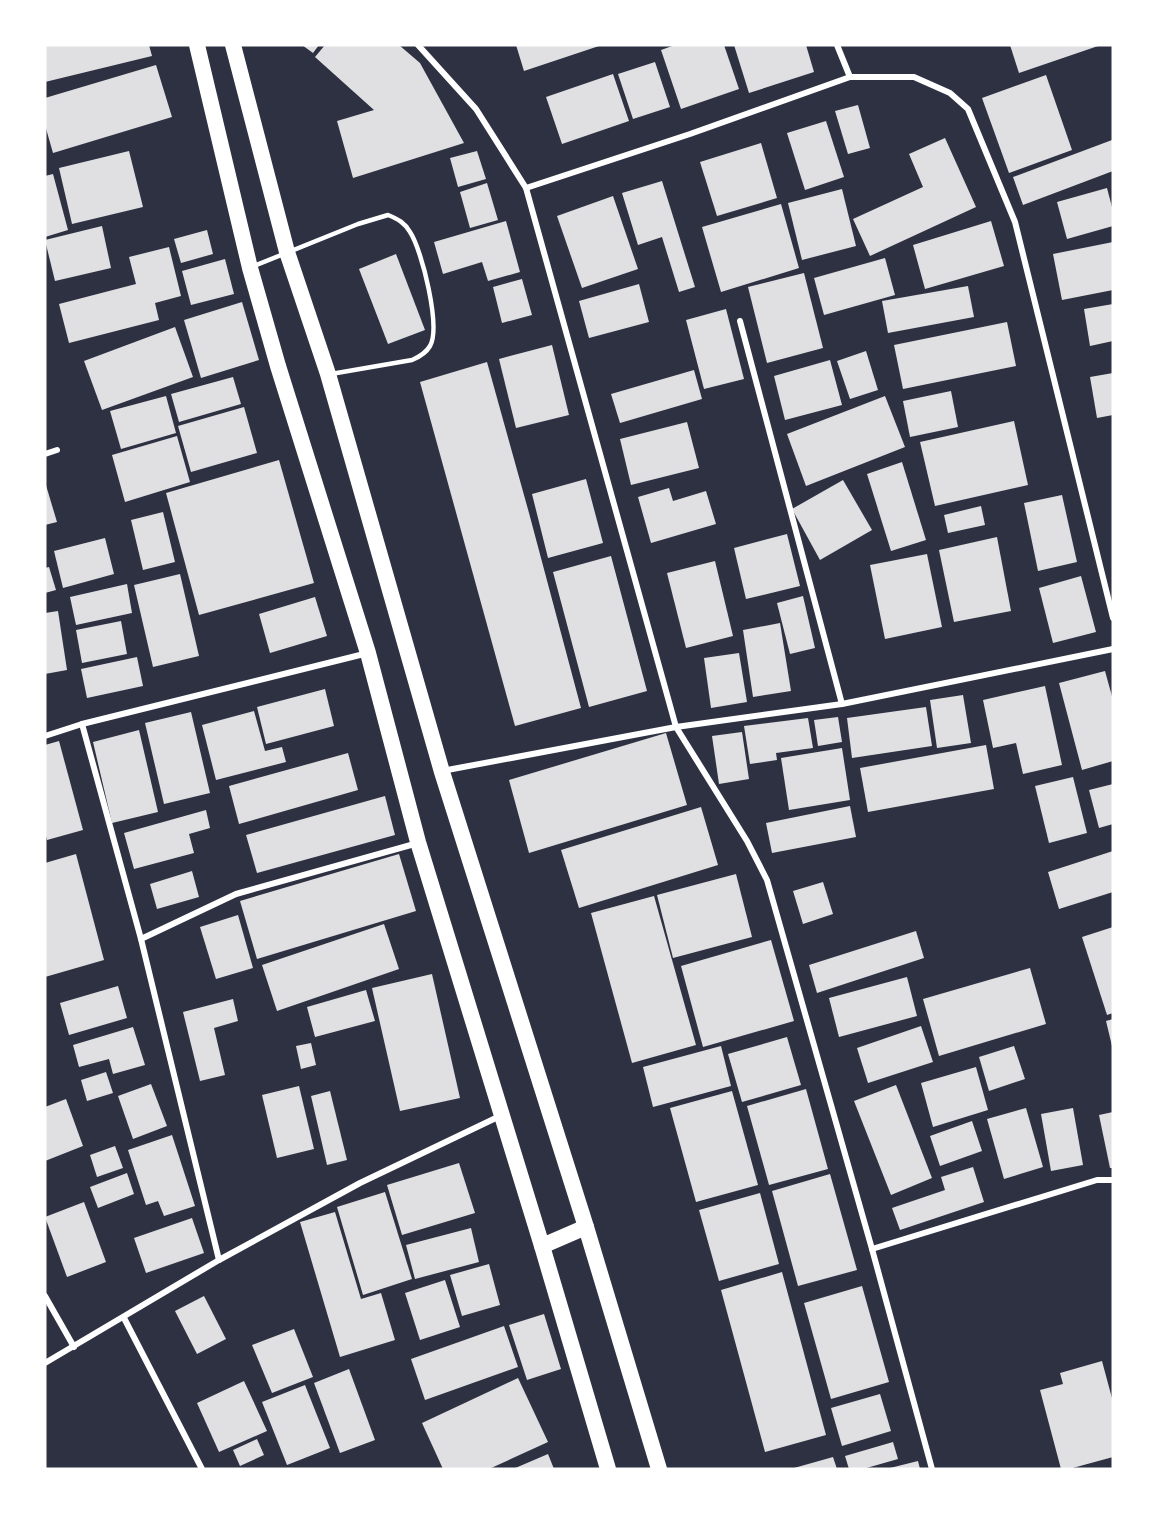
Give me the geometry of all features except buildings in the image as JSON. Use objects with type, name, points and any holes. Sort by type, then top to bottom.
[{"type":"highway","points":[[196,45],[250,268],[278,366],[368,653],[418,842],[608,1469]]},
{"type":"highway","points":[[233,45],[287,252],[328,374],[442,772],[586,1227],[658,1469]]},
{"type":"highway","points":[[542,1246],[586,1227]]},
{"type":"street","points":[[418,45],[476,109],[526,188],[676,727],[747,841],[767,880],[932,1469]]},
{"type":"street","points":[[837,45],[850,77]]},
{"type":"street","points":[[526,188],[690,134],[850,77],[914,77],[950,93],[968,109],[1015,222],[1113,618]]},
{"type":"street","points":[[740,321],[842,704]]},
{"type":"street","points":[[45,454],[57,450]]},
{"type":"street","points":[[442,772],[676,727],[842,704],[1113,649]]},
{"type":"street","points":[[45,736],[82,724],[368,653]]},
{"type":"street","points":[[82,724],[141,939],[219,1260]]},
{"type":"street","points":[[141,939],[236,894],[418,842]]},
{"type":"street","points":[[45,1363],[219,1260],[360,1183],[502,1115]]},
{"type":"street","points":[[872,1249],[1097,1180],[1112,1181],[1113,1189]]},
{"type":"street","points":[[45,1296],[74,1347]]},
{"type":"street","points":[[124,1318],[202,1469]]},
{"type":"lane","points":[[250,268],[358,224],[388,215],[405,225],[417,244],[427,280],[435,328],[431,345],[423,354],[412,360],[328,374]]}]
